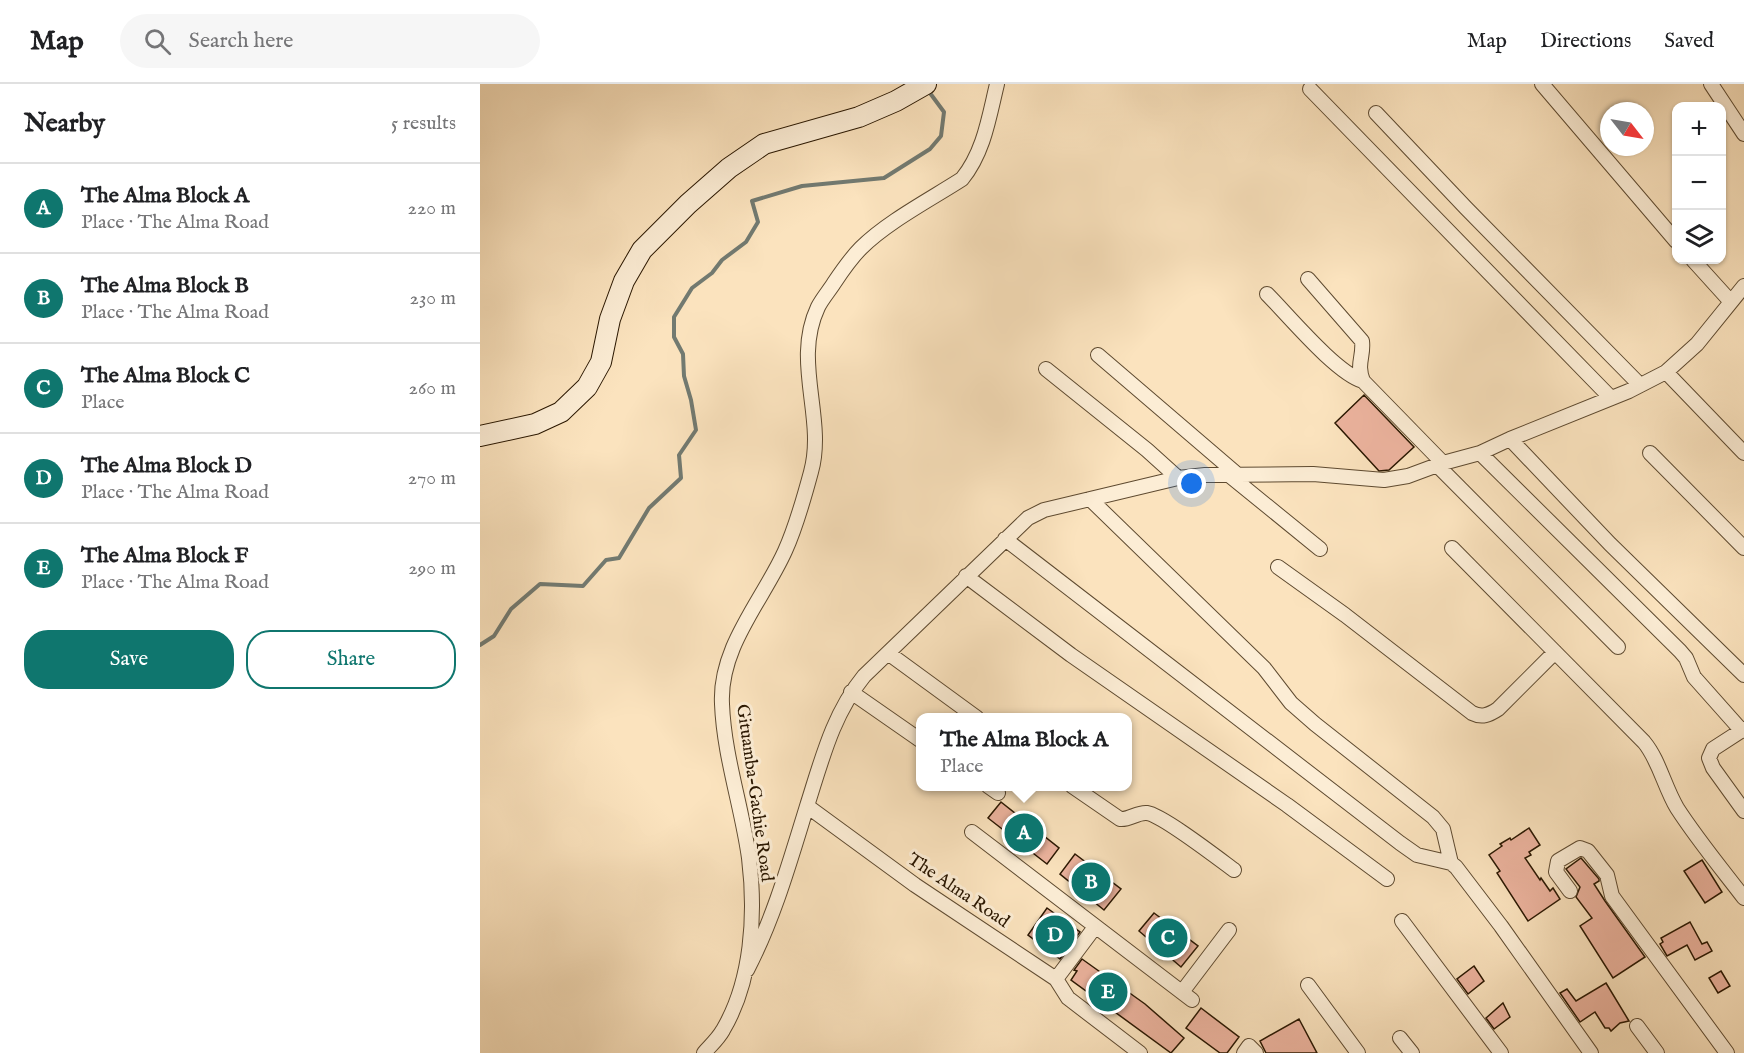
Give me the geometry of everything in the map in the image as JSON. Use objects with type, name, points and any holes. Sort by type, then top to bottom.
[{"type":"main road","points":[[480,436],[535,424],[561,412],[587,387],[602,362],[610,319],[624,281],[642,250],[688,204],[729,168],[765,144],[859,117],[921,87]]},
{"type":"street","name":"Gituamba-Gachie Road","points":[[704,1053],[722,1032],[737,1001],[747,970],[751,902],[749,858],[727,743],[722,703],[723,674],[734,645],[785,551],[812,469],[815,442],[808,381],[807,339],[818,307],[860,249],[878,232],[962,179],[971,168],[979,153],[997,84]]},
{"type":"street","points":[[1542,84],[1672,235]]},
{"type":"street","points":[[1711,84],[1744,134]]},
{"type":"street","points":[[1310,89],[1611,398]]},
{"type":"street","points":[[1376,113],[1640,385]]},
{"type":"street","points":[[1697,264],[1731,302]]},
{"type":"street","points":[[1308,279],[1362,341],[1363,349],[1359,360],[1363,381],[1440,464],[1618,647]]},
{"type":"street","points":[[747,970],[764,937],[831,730],[851,692],[966,576],[1028,518],[1044,510],[1178,478],[1205,475],[1313,474],[1384,480],[1408,476],[1480,453],[1510,438],[1611,398],[1666,372],[1697,344],[1744,286]]},
{"type":"street","points":[[1268,294],[1339,367],[1363,381]]},
{"type":"street","points":[[1098,355],[1320,549]]},
{"type":"street","points":[[1046,369],[1147,450],[1178,478]]},
{"type":"street","points":[[1666,372],[1744,453]]},
{"type":"street","points":[[1510,438],[1610,544],[1744,675]]},
{"type":"street","points":[[1480,453],[1680,651],[1686,658],[1694,677],[1743,730],[1713,749],[1709,758],[1713,768],[1744,811]]},
{"type":"street","points":[[1650,453],[1744,548]]},
{"type":"street","points":[[1090,499],[1264,668],[1291,703],[1433,817],[1443,829],[1451,863]]},
{"type":"street","points":[[1005,539],[1417,855],[1451,863],[1464,875],[1591,1053]]},
{"type":"street","points":[[1452,548],[1629,724],[1652,752],[1663,783],[1677,807],[1744,898]]},
{"type":"street","points":[[1278,567],[1478,716],[1491,714],[1498,709],[1555,652]]},
{"type":"street","points":[[966,576],[1071,655],[1267,791],[1387,879]]},
{"type":"street","points":[[888,653],[971,713]]},
{"type":"street","points":[[851,692],[916,737]]},
{"type":"street","points":[[1079,791],[1120,819],[1126,820],[1142,813],[1152,815],[1187,836],[1234,870]]},
{"type":"street","name":"The Alma Road","points":[[807,806],[915,885],[1056,979],[1068,998],[1140,1053]]},
{"type":"street","points":[[972,831],[1187,996],[1228,930]]},
{"type":"street","points":[[1570,891],[1556,872],[1558,861],[1580,848],[1588,851],[1607,875],[1612,896],[1727,1053]]},
{"type":"street","points":[[1402,921],[1501,1053]]},
{"type":"street","points":[[1056,979],[1095,927]]},
{"type":"street","points":[[1308,985],[1358,1053]]},
{"type":"street","points":[[1637,1026],[1657,1053]]},
{"type":"street","points":[[1400,1038],[1412,1053]]},
{"type":"street","points":[[1244,1053],[1249,1046],[1256,1053]]},
{"type":"building","points":[[1364,395],[1414,447],[1389,470],[1379,471],[1335,423]]},
{"type":"building","points":[[1001,802],[1059,848],[1047,864],[988,818]]},
{"type":"building","points":[[1529,828],[1540,845],[1529,852],[1531,855],[1525,858],[1540,880],[1541,878],[1550,891],[1553,888],[1560,899],[1528,921],[1497,873],[1500,871],[1489,855],[1502,846],[1500,844],[1510,838],[1511,840]]},
{"type":"building","points":[[1075,854],[1121,889],[1104,910],[1060,874]]},
{"type":"building","points":[[1581,858],[1599,879],[1594,884],[1645,957],[1613,978],[1580,926],[1592,918],[1576,897],[1580,887],[1566,869]]},
{"type":"building","points":[[1702,860],[1722,892],[1705,903],[1684,871]]},
{"type":"building","points":[[1047,908],[1080,932],[1060,959],[1028,935]]},
{"type":"building","points":[[1154,913],[1198,946],[1181,967],[1139,931]]},
{"type":"building","points":[[1690,922],[1702,944],[1707,942],[1712,951],[1695,960],[1687,945],[1667,956],[1660,944],[1663,942],[1661,938]]},
{"type":"building","points":[[1082,959],[1145,1004],[1184,1038],[1171,1053],[1071,980],[1077,971],[1074,970]]},
{"type":"building","points":[[1474,966],[1484,981],[1468,994],[1457,979]]},
{"type":"building","points":[[1721,971],[1730,986],[1718,993],[1709,978]]},
{"type":"building","points":[[1606,983],[1629,1021],[1620,1023],[1611,1031],[1605,1028],[1595,1012],[1580,1022],[1560,993],[1567,989],[1576,1001]]},
{"type":"building","points":[[1503,1003],[1510,1017],[1494,1029],[1486,1018]]},
{"type":"building","points":[[1201,1008],[1239,1037],[1227,1053],[1220,1053],[1186,1028]]},
{"type":"building","points":[[1299,1019],[1317,1053],[1266,1053],[1260,1041]]},
{"type":"waterway","points":[[480,645],[494,636],[511,609],[540,584],[583,586],[606,560],[619,558],[649,508],[681,478],[679,455],[696,430],[684,376],[683,354],[674,337],[674,317],[692,288],[712,273],[722,260],[746,242],[758,222],[752,201],[802,186],[884,178],[930,149],[941,136],[944,112],[927,89]]},
{"type":"place","name":"The Alma Block A","points":[[1024,833]]},
{"type":"place","name":"The Alma Block B","points":[[1091,882]]},
{"type":"place","name":"The Alma Block D","points":[[1055,935]]},
{"type":"place","name":"The Alma Block C","points":[[1168,938]]},
{"type":"place","name":"The Alma Block F","points":[[1108,992]]}]
